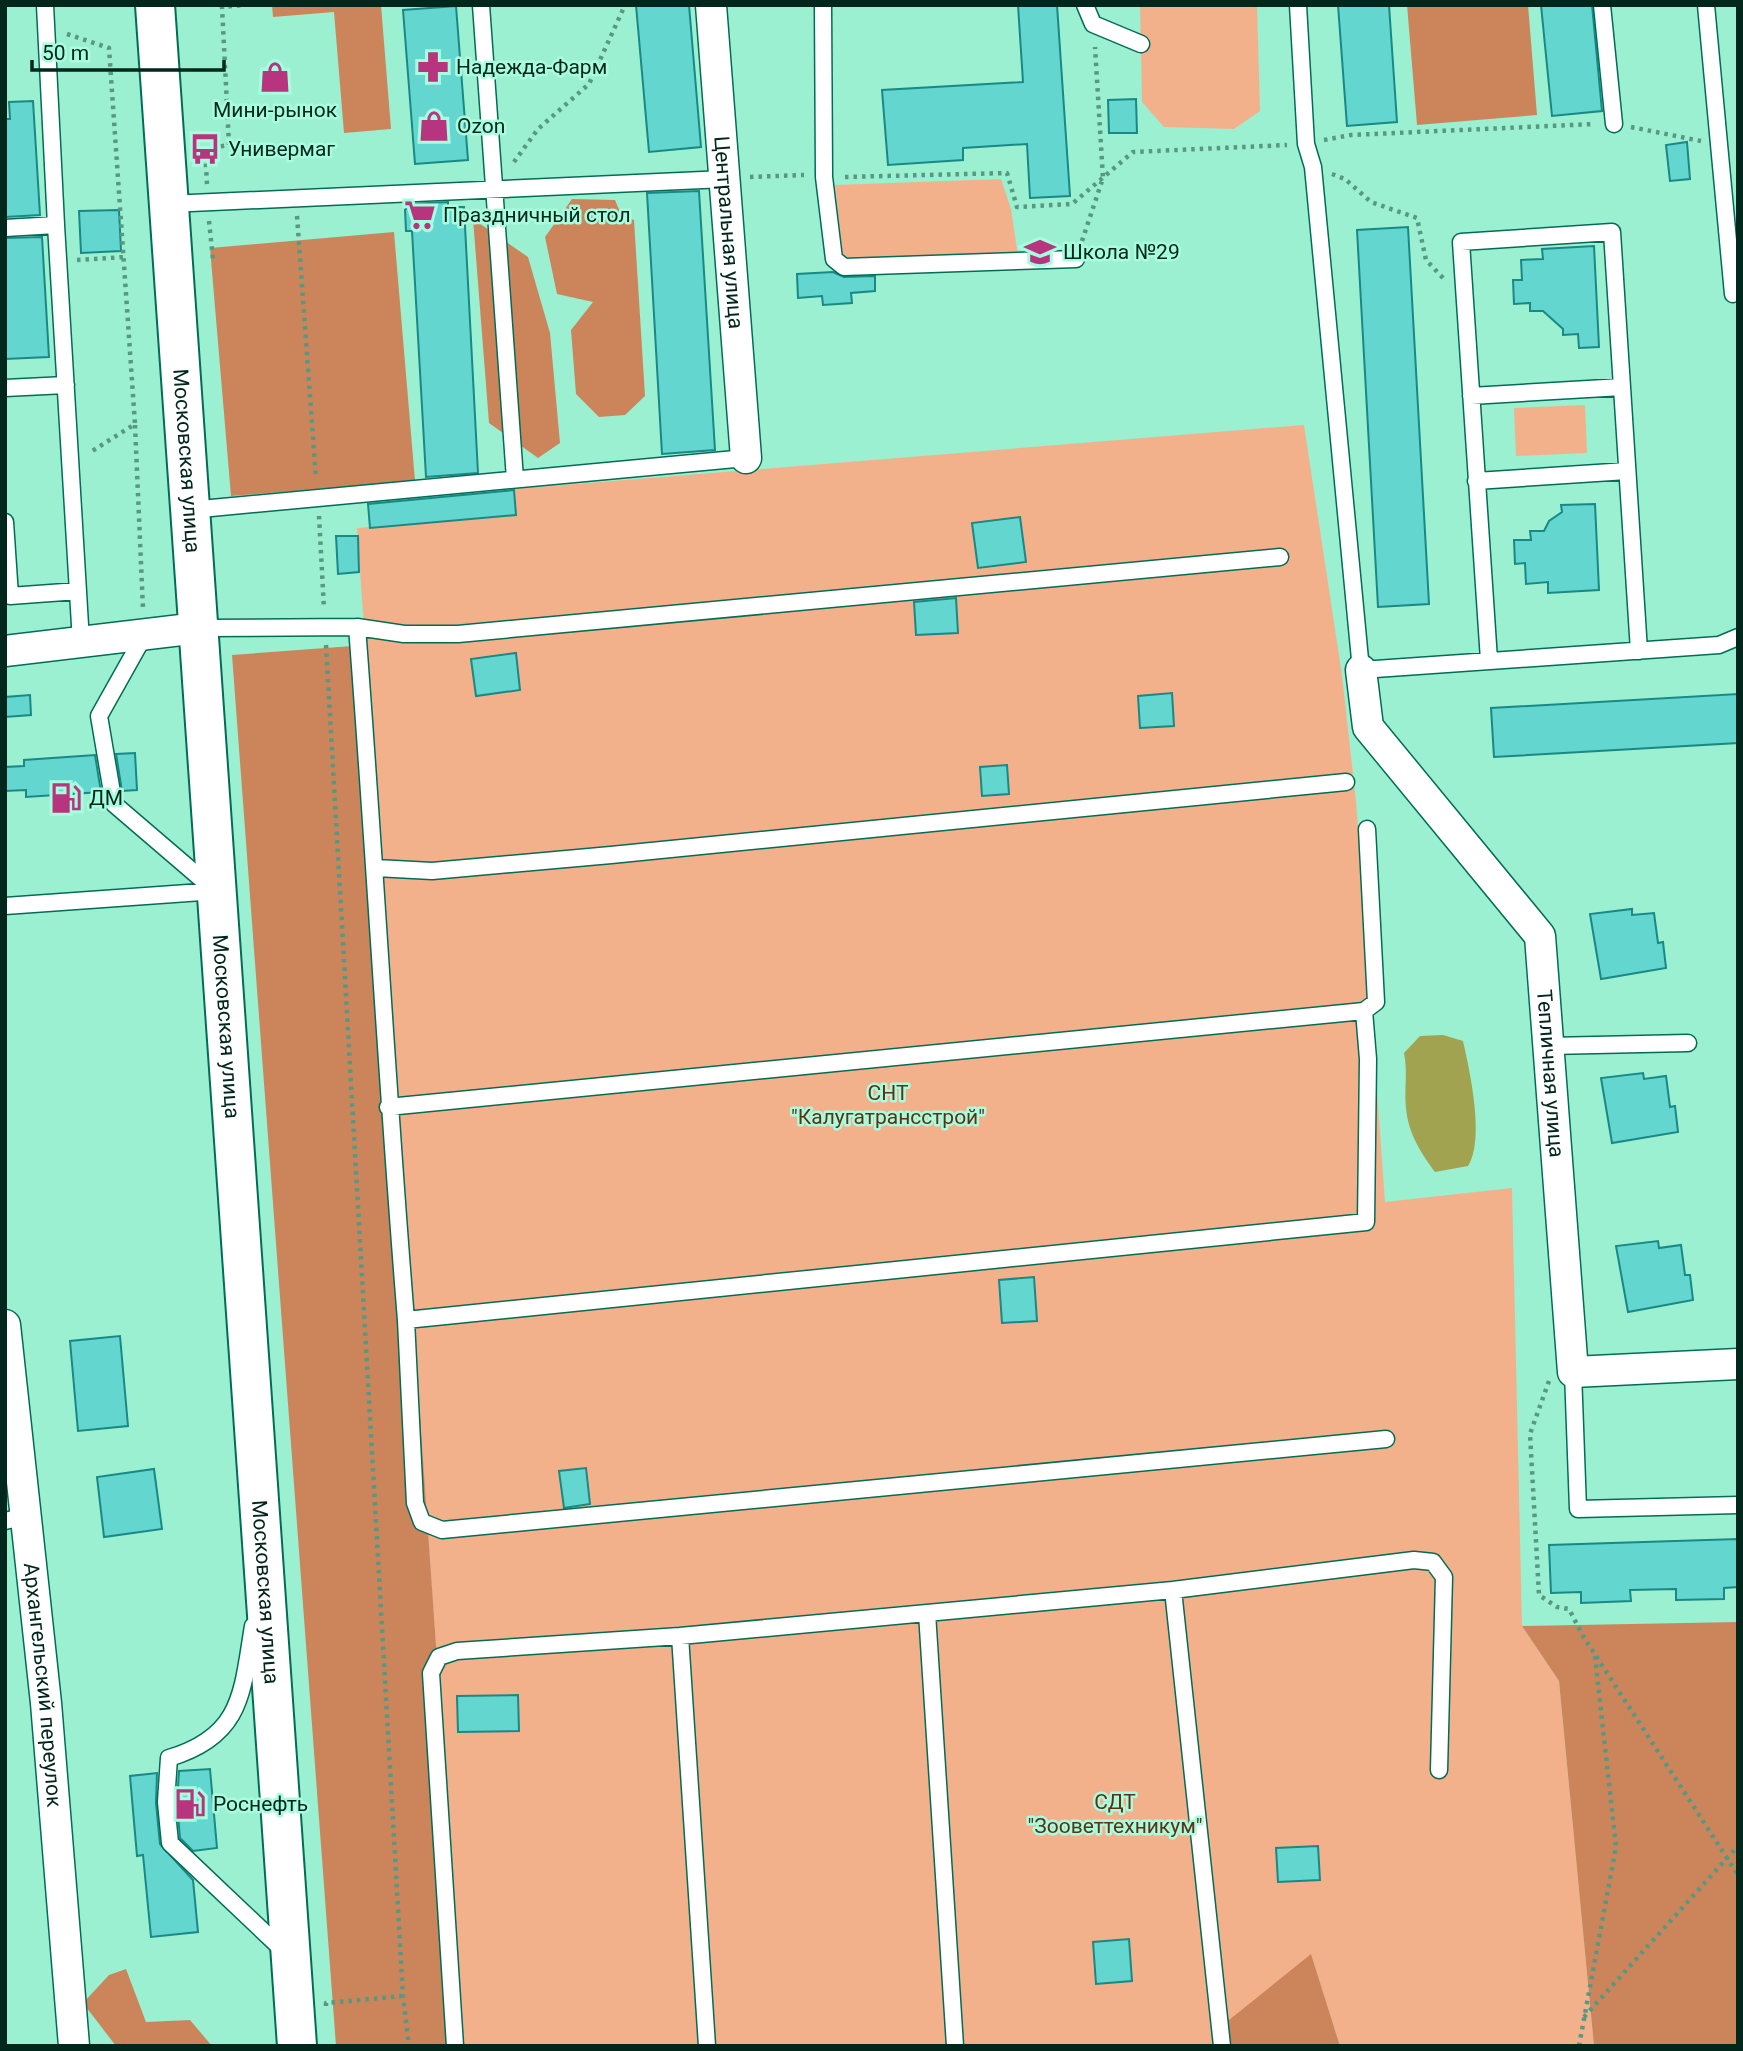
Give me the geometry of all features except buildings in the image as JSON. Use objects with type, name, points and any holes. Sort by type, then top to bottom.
[{"type":"main road","name":"Московская улица","points":[[155,5],[297,2046]]},
{"type":"street","name":"Центральная улица","points":[[711,5],[746,458]]},
{"type":"street","points":[[5,651],[198,628]]},
{"type":"street","name":"Тепличная улица","points":[[1361,670],[1368,727],[1541,936],[1572,1362]]},
{"type":"street","name":"Архангельский переулок","points":[[5,1325],[16,1518],[46,1703],[74,2046]]},
{"type":"street","points":[[1572,1362],[1738,1364]]},
{"type":"lane","points":[[45,5],[81,642]]},
{"type":"lane","points":[[481,5],[515,479]]},
{"type":"lane","points":[[823,5],[824,177],[834,259],[844,267],[1076,259]]},
{"type":"lane","points":[[1085,5],[1093,24],[1141,44]]},
{"type":"lane","points":[[1298,5],[1306,144],[1313,167],[1361,670],[1719,645],[1738,637]]},
{"type":"lane","points":[[1602,5],[1614,124]]},
{"type":"lane","points":[[1706,5],[1733,294]]},
{"type":"lane","points":[[169,204],[726,179]]},
{"type":"lane","points":[[5,228],[56,225]]},
{"type":"lane","points":[[1489,660],[1461,242],[1612,232],[1639,651]]},
{"type":"lane","points":[[5,388],[66,385]]},
{"type":"lane","points":[[1471,396],[1622,387]]},
{"type":"lane","points":[[190,510],[746,458]]},
{"type":"lane","points":[[1476,481],[1627,471]]},
{"type":"lane","points":[[5,522],[10,596],[78,591]]},
{"type":"lane","points":[[198,628],[357,627],[404,634],[458,634],[1280,556]]},
{"type":"lane","points":[[357,627],[376,868],[388,1107],[406,1320],[415,1503],[422,1522],[442,1530],[1386,1439]]},
{"type":"lane","points":[[145,634],[99,716],[114,804],[216,891]]},
{"type":"lane","points":[[376,868],[432,871],[1346,782]]},
{"type":"lane","points":[[388,1107],[1364,1011],[1376,1002],[1367,829]]},
{"type":"lane","points":[[5,906],[216,891]]},
{"type":"lane","points":[[406,1320],[1366,1222],[1368,1059],[1364,1011]]},
{"type":"lane","points":[[1549,1046],[1688,1043]]},
{"type":"lane","points":[[1572,1362],[1578,1509],[1738,1505]]},
{"type":"lane","points":[[456,2046],[431,1673],[439,1657],[457,1651],[680,1636],[1173,1590],[1413,1560],[1433,1562],[1444,1577],[1439,1770]]},
{"type":"lane","points":[[262,1572],[241,1700],[228,1724],[193,1751],[169,1758],[166,1802],[170,1843],[289,1957]]},
{"type":"lane","points":[[1173,1590],[1222,2046]]},
{"type":"lane","points":[[927,1613],[955,2046]]},
{"type":"lane","points":[[680,1636],[707,2046]]},
{"type":"path","points":[[206,176],[205,149],[229,145],[222,7],[244,5]]},
{"type":"path","points":[[494,188],[538,129],[589,84],[625,5]]},
{"type":"path","points":[[1076,259],[1103,178],[1093,24]]},
{"type":"path","points":[[46,27],[109,48],[125,257],[145,634]]},
{"type":"path","points":[[726,179],[788,174],[824,177],[1007,173],[1017,207],[1073,204],[1133,152],[1306,144],[1351,135],[1614,124],[1719,145]]},
{"type":"path","points":[[1313,167],[1345,179],[1371,202],[1417,218],[1426,260],[1465,304]]},
{"type":"path","points":[[296,198],[318,498],[403,1996],[409,2046]]},
{"type":"path","points":[[208,202],[212,259]]},
{"type":"path","points":[[58,261],[125,257]]},
{"type":"path","points":[[71,464],[135,424]]},
{"type":"path","points":[[1572,1362],[1546,1385],[1530,1434],[1539,1595],[1557,1607],[1569,1609],[1595,1654],[1738,1875]]},
{"type":"path","points":[[1579,2046],[1616,1847],[1595,1654]]},
{"type":"path","points":[[1584,2018],[1738,1846]]},
{"type":"path","points":[[327,2017],[326,2003],[403,1996]]},
{"type":"green space","points":[[1140,5],[1257,5],[1260,111],[1234,129],[1164,127],[1142,102]]},
{"type":"green space","points":[[1001,179],[1011,209],[1018,256],[848,262],[842,253],[835,185]]},
{"type":"green space","points":[[1585,405],[1587,453],[1516,456],[1514,408]]},
{"type":"green space","name":"СНТ \"Калугатрансстрой\"","points":[[1304,425],[1342,675],[1356,801],[1385,1202],[1512,1188],[1522,1626],[1559,1681],[1594,2046],[1340,2046],[1311,1955],[1221,2046],[464,2046],[357,528],[516,515],[514,489]]},
{"type":"shaded area","points":[[272,5],[381,5],[391,129],[344,133],[334,12],[273,17]]},
{"type":"shaded area","points":[[1407,5],[1528,5],[1537,115],[1417,125]]},
{"type":"shaded area","points":[[572,199],[615,200],[622,217],[634,220],[645,396],[625,415],[599,417],[576,394],[571,330],[593,302],[557,294],[545,237]]},
{"type":"shaded area","points":[[473,219],[528,257],[550,333],[560,443],[538,458],[489,423]]},
{"type":"shaded area","points":[[394,232],[415,481],[231,496],[210,248]]},
{"type":"shaded area","points":[[366,645],[464,2046],[336,2046],[232,655]]},
{"type":"shaded area","points":[[1443,1035],[1463,1041],[1476,1123],[1473,1154],[1468,1166],[1435,1172],[1420,1150],[1409,1126],[1404,1053],[1420,1036]]},
{"type":"shaded area","points":[[1738,1622],[1738,2046],[1594,2046],[1559,1681],[1522,1626]]},
{"type":"shaded area","points":[[1311,1954],[1340,2046],[1221,2046],[1224,2024]]},
{"type":"shaded area","points":[[126,1969],[146,2022],[190,2020],[212,2046],[116,2046],[83,2003],[109,1975]]},
{"type":"place","name":"Надежда-Фарм","points":[[433,67]]},
{"type":"place","name":"Мини-рынок","points":[[275,77]]},
{"type":"place","name":"Ozon","points":[[434,126]]},
{"type":"place","name":"Универмаг","points":[[205,149]]},
{"type":"place","name":"Праздничный стол","points":[[420,215]]},
{"type":"place","name":"Школа №29","points":[[1040,252]]},
{"type":"place","name":"ДМ","points":[[66,798]]},
{"type":"place","name":"Роснефть","points":[[190,1804]]},
{"type":"park label","name":"СДТ \"Зооветтехникум\"","points":[[1115,1814]]}]
